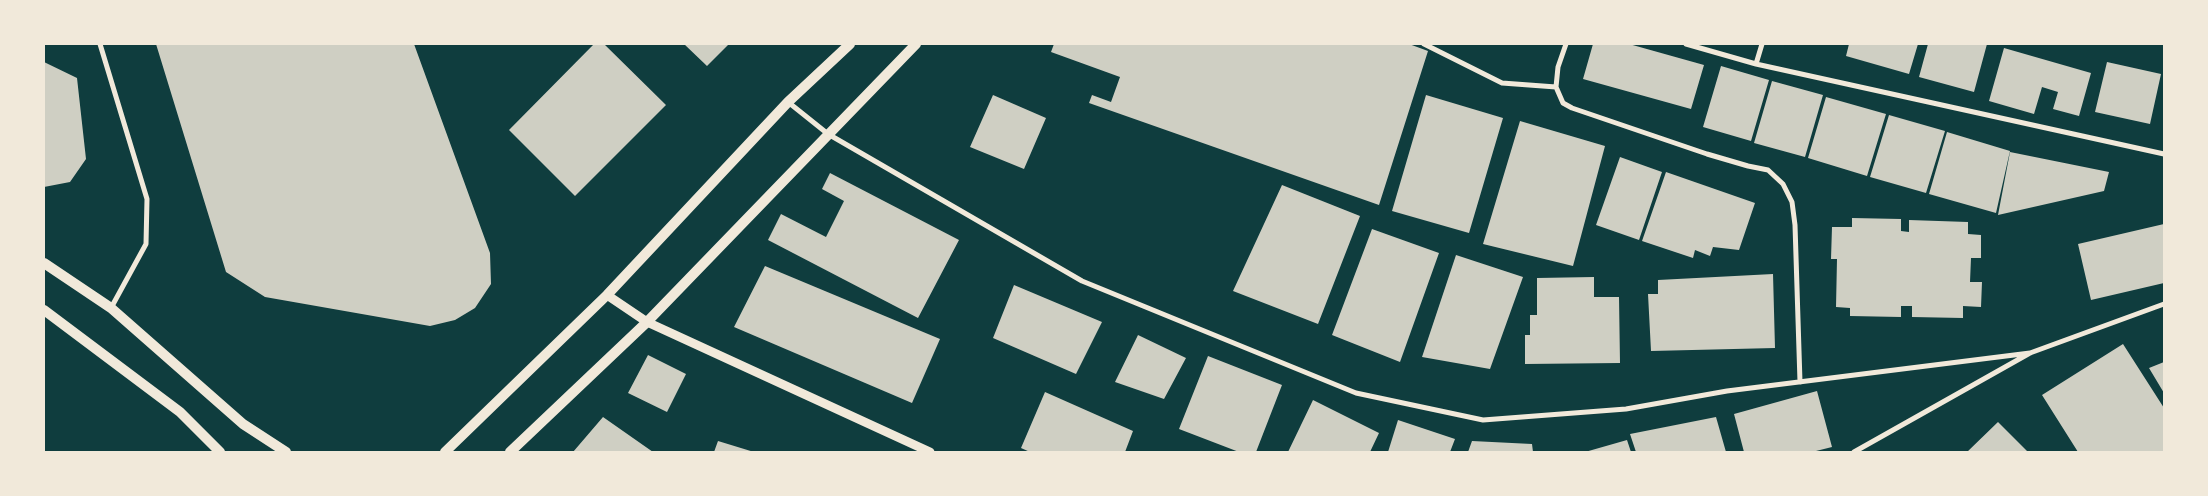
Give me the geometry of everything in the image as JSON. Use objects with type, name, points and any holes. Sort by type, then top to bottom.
[{"type":"main road","points":[[444,451],[607,295],[788,102],[850,44]]},
{"type":"main road","points":[[510,452],[647,322],[916,44]]},
{"type":"main road","points":[[44,263],[111,308],[243,424],[286,452]]},
{"type":"main road","points":[[44,310],[180,412],[220,452]]},
{"type":"street","points":[[100,44],[147,199],[146,244],[111,308]]},
{"type":"street","points":[[1424,44],[1502,83],[1556,87]]},
{"type":"street","points":[[1566,44],[1558,67],[1556,87],[1563,103],[1572,108],[1706,154],[1768,170],[1783,184],[1792,202],[1795,225],[1800,382]]},
{"type":"street","points":[[1686,44],[1756,64],[2164,154]]},
{"type":"street","points":[[1756,64],[1762,44]]},
{"type":"street","points":[[788,102],[828,134],[1082,281],[1356,393],[1483,420],[1626,409],[1727,391],[2030,353]]},
{"type":"street","points":[[607,295],[647,322],[930,452]]},
{"type":"street","points":[[1854,452],[2030,353],[2164,304]]},
{"type":"building","points":[[156,44],[414,44],[490,253],[491,284],[475,308],[455,320],[430,326],[265,297],[226,272]]},
{"type":"building","points":[[594,44],[604,44],[666,105],[575,196],[509,130]]},
{"type":"building","points":[[684,44],[729,44],[707,66]]},
{"type":"building","points":[[1054,44],[1409,44],[1428,51],[1379,205],[1089,103],[1092,95],[1111,102],[1120,77],[1051,52]]},
{"type":"building","points":[[1593,44],[1629,44],[1704,65],[1691,109],[1583,79]]},
{"type":"building","points":[[1849,44],[1918,44],[1909,74],[1846,56]]},
{"type":"building","points":[[1928,44],[1987,44],[1974,92],[1919,77]]},
{"type":"building","points":[[2004,48],[2091,73],[2079,116],[2053,109],[2058,92],[2042,87],[2034,114],[1989,101]]},
{"type":"building","points":[[44,62],[77,78],[86,159],[70,182],[44,187]]},
{"type":"building","points":[[2107,62],[2161,74],[2150,124],[2095,112]]},
{"type":"building","points":[[1721,66],[1769,80],[1751,141],[1703,127]]},
{"type":"building","points":[[1772,81],[1823,95],[1805,157],[1754,143]]},
{"type":"building","points":[[993,95],[1046,118],[1024,169],[970,147]]},
{"type":"building","points":[[1426,95],[1503,118],[1469,233],[1392,211]]},
{"type":"building","points":[[1826,97],[1886,114],[1867,176],[1808,158]]},
{"type":"building","points":[[1889,115],[1945,131],[1926,193],[1870,177]]},
{"type":"building","points":[[1520,121],[1605,146],[1573,266],[1483,244]]},
{"type":"building","points":[[1947,132],[2010,151],[1996,213],[1929,194]]},
{"type":"building","points":[[2010,152],[2109,172],[2104,191],[1998,215]]},
{"type":"building","points":[[1620,157],[1662,172],[1639,240],[1596,225]]},
{"type":"building","points":[[1666,172],[1755,203],[1739,250],[1713,247],[1710,256],[1695,250],[1693,258],[1642,241]]},
{"type":"building","points":[[830,173],[959,240],[918,318],[768,240],[781,214],[826,237],[844,201],[822,189]]},
{"type":"building","points":[[1282,185],[1360,216],[1318,324],[1233,291]]},
{"type":"building","points":[[1852,218],[1901,219],[1901,231],[1909,232],[1909,220],[1968,222],[1968,234],[1981,235],[1981,258],[1971,258],[1970,282],[1982,282],[1981,307],[1963,306],[1963,318],[1912,317],[1912,306],[1901,306],[1901,317],[1850,316],[1850,308],[1836,307],[1837,259],[1831,259],[1832,227],[1852,227]]},
{"type":"building","points":[[2164,224],[2164,283],[2091,300],[2078,244]]},
{"type":"building","points":[[1372,229],[1439,253],[1400,362],[1332,335]]},
{"type":"building","points":[[1456,255],[1523,277],[1490,369],[1422,357]]},
{"type":"building","points":[[765,266],[940,339],[912,403],[734,327]]},
{"type":"building","points":[[1773,274],[1775,348],[1651,351],[1648,294],[1658,294],[1658,280]]},
{"type":"building","points":[[1594,277],[1594,297],[1619,297],[1620,363],[1525,364],[1525,335],[1530,335],[1530,315],[1537,315],[1537,278]]},
{"type":"building","points":[[1014,285],[1102,322],[1076,374],[993,338]]},
{"type":"building","points":[[1138,335],[1186,358],[1164,399],[1115,382]]},
{"type":"building","points":[[2123,344],[2164,408],[2164,452],[2078,452],[2042,395]]},
{"type":"building","points":[[648,355],[686,374],[667,412],[628,393]]},
{"type":"building","points":[[1208,356],[1282,385],[1256,452],[1239,452],[1179,429]]},
{"type":"building","points":[[2164,362],[2164,393],[2149,368]]},
{"type":"building","points":[[1817,391],[1832,447],[1812,452],[1744,452],[1734,414]]},
{"type":"building","points":[[1045,392],[1133,431],[1125,452],[1030,452],[1021,448]]},
{"type":"building","points":[[1313,400],[1379,433],[1370,452],[1288,452]]},
{"type":"building","points":[[603,417],[653,452],[573,452]]},
{"type":"building","points":[[1716,417],[1726,452],[1636,452],[1630,434]]},
{"type":"building","points":[[1398,420],[1455,439],[1450,452],[1388,452]]},
{"type":"building","points":[[1998,422],[2028,452],[1967,452]]},
{"type":"building","points":[[1627,440],[1631,452],[1585,452]]},
{"type":"building","points":[[718,441],[754,452],[714,452]]},
{"type":"building","points":[[1472,441],[1532,444],[1533,452],[1468,452]]}]
